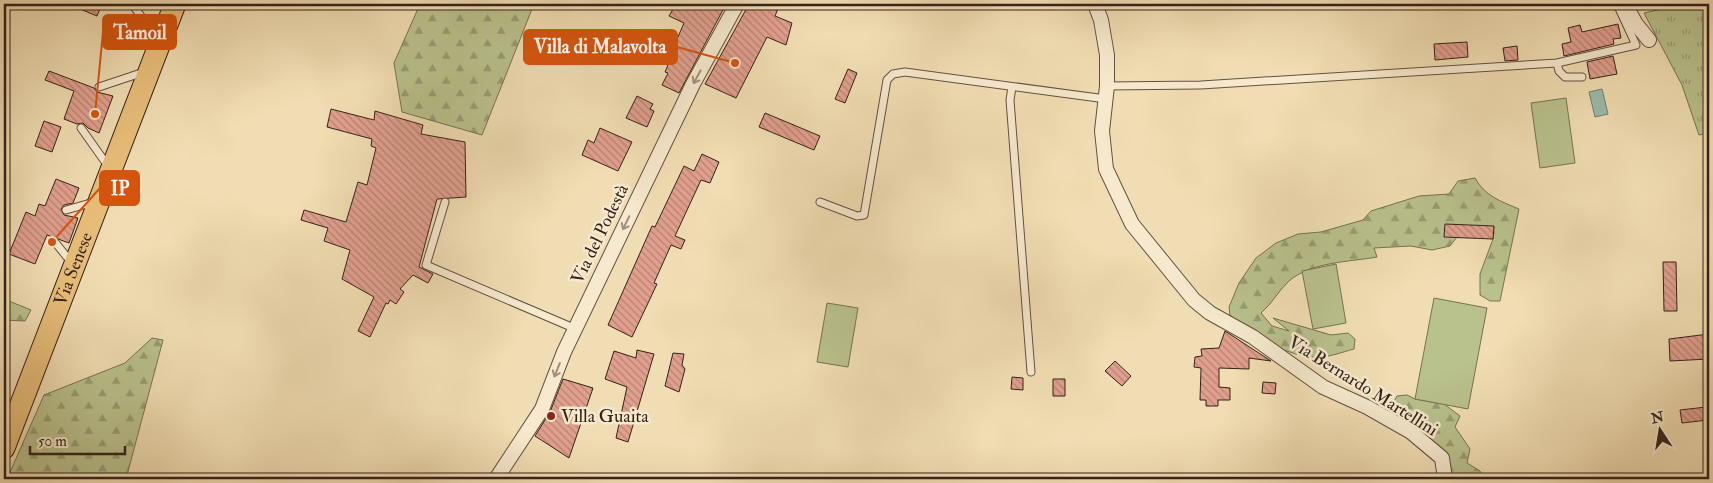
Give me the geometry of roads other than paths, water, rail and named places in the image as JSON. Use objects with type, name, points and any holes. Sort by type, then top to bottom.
[{"type":"main road","name":"Via Senese","points":[[4,448],[12,419],[74,266],[175,4]]},
{"type":"street","name":"Via del Podestà","points":[[496,479],[542,409],[576,329],[693,84],[737,4]]},
{"type":"street","name":"Via Bernardo Martellini","points":[[1095,4],[1101,20],[1107,55],[1102,131],[1106,169],[1132,224],[1194,300],[1210,313],[1253,337],[1286,363],[1323,387],[1367,407],[1411,432],[1442,458],[1445,479]]},
{"type":"street","points":[[1625,4],[1636,24],[1649,40]]},
{"type":"street","points":[[486,479],[506,452],[523,439]]},
{"type":"lane","points":[[132,4],[160,42]]},
{"type":"lane","points":[[820,202],[856,216],[864,214],[887,80],[893,74],[905,72],[1012,86],[1106,92],[1557,63],[1636,45],[1617,4]]},
{"type":"lane","points":[[1557,63],[1559,71],[1565,77],[1582,77]]},
{"type":"lane","points":[[99,87],[149,70]]},
{"type":"lane","points":[[1012,86],[1010,100],[1031,372]]},
{"type":"lane","points":[[81,128],[111,170]]},
{"type":"lane","points":[[66,210],[99,201]]},
{"type":"lane","points":[[445,202],[426,265],[576,329]]},
{"type":"lane","points":[[54,241],[74,266]]},
{"type":"place","name":"Villa di Malavolta","points":[[735,63]]},
{"type":"place","name":"Tamoil","points":[[95,114]]},
{"type":"place","name":"IP","points":[[52,242]]},
{"type":"place","name":"Villa Guaita","points":[[551,416]]}]
